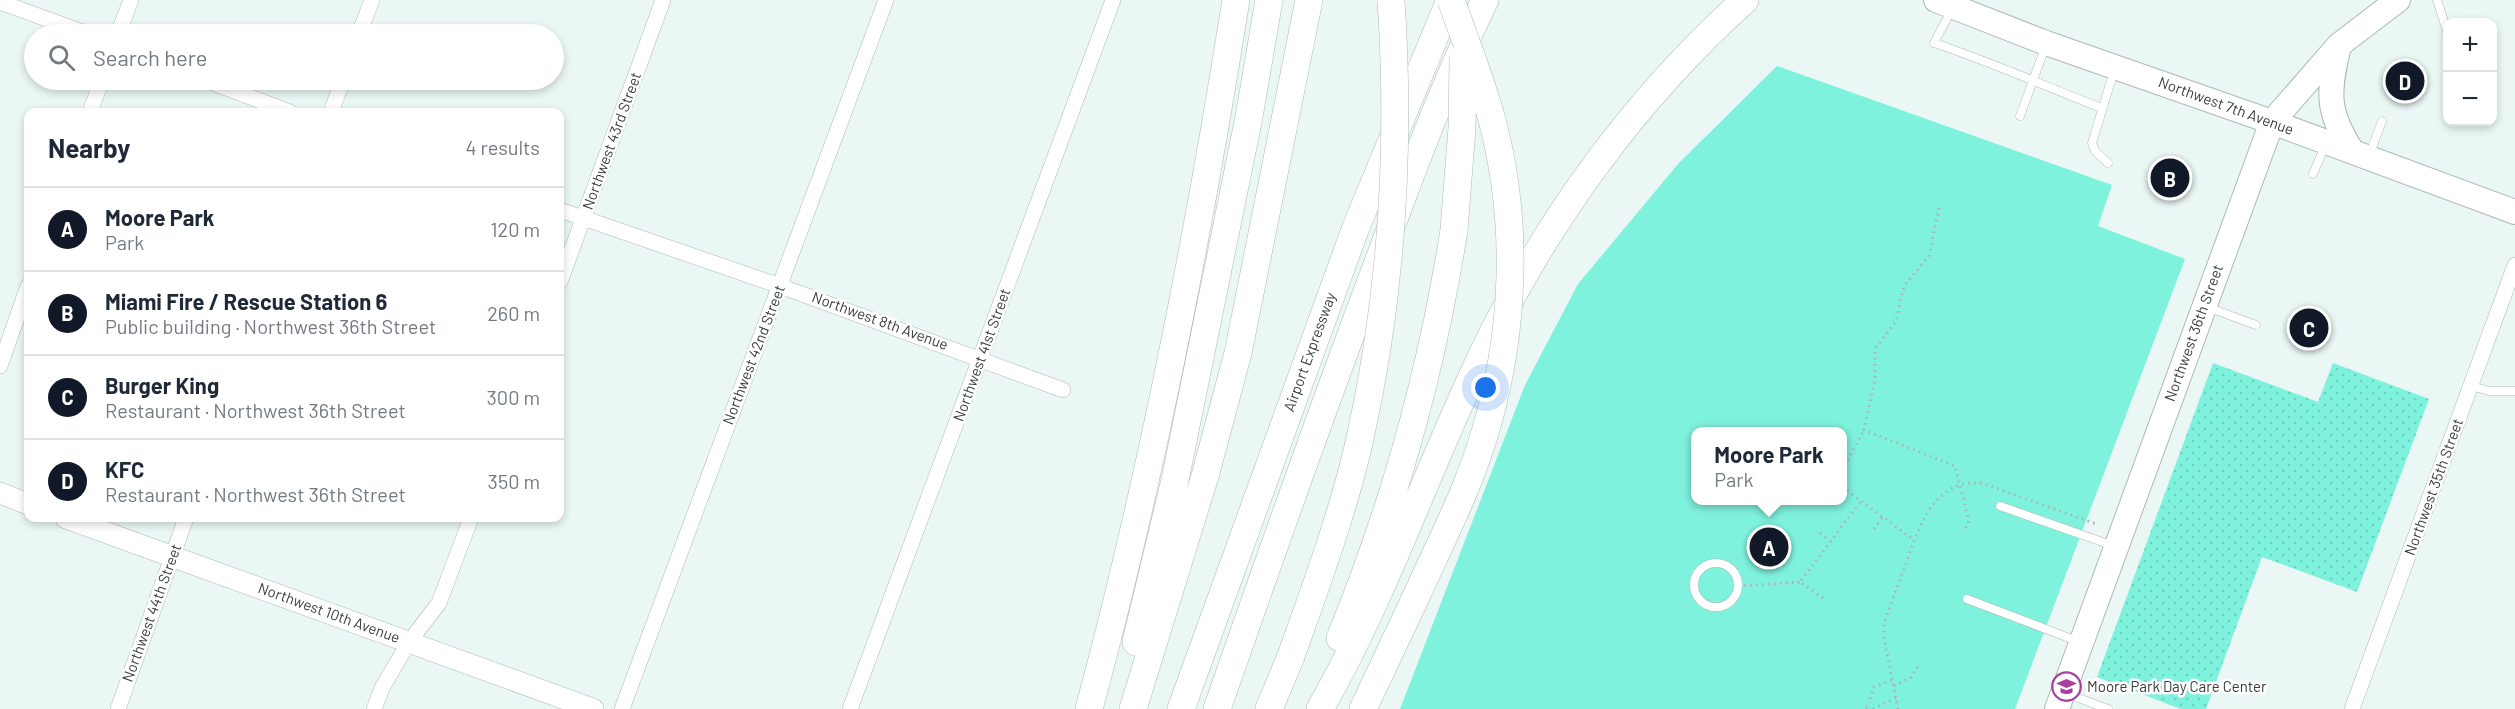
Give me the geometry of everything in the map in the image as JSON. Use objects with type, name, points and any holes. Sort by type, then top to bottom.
[{"type":"highway","points":[[1089,709],[1140,510],[1195,244],[1236,0]]},
{"type":"highway","points":[[1117,709],[1161,546],[1249,117],[1269,0]]},
{"type":"highway","points":[[1133,709],[1205,476],[1238,353],[1309,0]]},
{"type":"highway","points":[[1269,709],[1291,656],[1328,550],[1358,446],[1382,325],[1389,267],[1396,140],[1396,75],[1391,0]]},
{"type":"highway","points":[[1363,709],[1457,505],[1486,430],[1502,358],[1511,271],[1507,198],[1492,121],[1450,0]]},
{"type":"highway","name":"Airport Expressway","points":[[1181,709],[1356,227],[1450,0]]},
{"type":"highway","points":[[1312,709],[1358,595],[1402,462],[1440,313],[1454,230],[1462,118],[1462,0]]},
{"type":"highway","name":"Airport Expressway","points":[[1217,709],[1329,393],[1391,227],[1450,73],[1485,0]]},
{"type":"highway","points":[[1320,709],[1347,661],[1388,576],[1483,354],[1539,249],[1619,135],[1696,48],[1745,0]]},
{"type":"main road","name":"Northwest 36th Street","points":[[2060,701],[2272,122],[2339,45],[2398,0]]},
{"type":"main road","name":"Northwest 7th Avenue","points":[[1945,4],[2046,43],[2361,154],[2515,212]]},
{"type":"main road","points":[[2339,45],[2330,82],[2331,107],[2337,129],[2361,154]]},
{"type":"street","points":[[122,24],[131,0]]},
{"type":"street","points":[[363,24],[372,0]]},
{"type":"street","name":"Northwest 43rd Street","points":[[564,271],[663,0]]},
{"type":"street","name":"Northwest 42nd Street","points":[[622,709],[886,0]]},
{"type":"street","name":"Northwest 41st Street","points":[[850,709],[1113,0]]},
{"type":"street","points":[[0,2],[60,24]]},
{"type":"street","points":[[92,108],[98,90]]},
{"type":"street","points":[[232,90],[279,108]]},
{"type":"street","points":[[332,108],[339,90]]},
{"type":"street","name":"Northwest 8th Avenue","points":[[564,211],[780,286],[1063,390]]},
{"type":"street","name":"Northwest 35th Street","points":[[2352,709],[2515,265]]},
{"type":"street","points":[[0,366],[24,297]]},
{"type":"street","points":[[0,493],[24,502]]},
{"type":"street","name":"Northwest 10th Avenue","points":[[77,522],[592,709]]},
{"type":"street","name":"Northwest 44th Street","points":[[118,709],[185,522]]},
{"type":"street","points":[[374,709],[382,688],[409,642],[439,603],[469,522]]},
{"type":"lane","points":[[2437,0],[2443,19]]},
{"type":"lane","points":[[1945,4],[1934,43],[1993,62],[2032,81],[2101,108]]},
{"type":"lane","points":[[2020,116],[2046,43]]},
{"type":"lane","points":[[2108,163],[2095,151],[2092,143],[2115,66]]},
{"type":"lane","points":[[2361,154],[2382,121]]},
{"type":"lane","points":[[2313,174],[2327,142]]},
{"type":"lane","points":[[2204,306],[2256,325]]},
{"type":"lane","points":[[2471,386],[2489,391],[2515,391]]},
{"type":"lane","points":[[2000,506],[2116,547]]},
{"type":"lane","points":[[1719,563],[1731,569],[1738,586],[1731,602],[1717,608],[1703,604],[1695,592],[1694,584],[1695,577],[1705,567],[1719,563]]},
{"type":"lane","points":[[1967,599],[2081,642]]},
{"type":"lane","points":[[2060,701],[2108,709]]},
{"type":"path","points":[[1847,462],[1864,430],[1875,380],[1875,349],[1896,321],[1904,286],[1929,256],[1939,208]]},
{"type":"path","points":[[1864,430],[1955,466],[1969,520],[1965,532]]},
{"type":"path","points":[[1898,709],[1884,623],[1914,540],[1929,508],[1942,496],[1959,486],[1973,482],[1988,485],[2096,524]]},
{"type":"path","points":[[1847,491],[1914,540]]},
{"type":"path","points":[[1800,582],[1861,501]]},
{"type":"path","points":[[1874,529],[1883,516]]},
{"type":"path","points":[[1820,533],[1830,541]]},
{"type":"path","points":[[1738,586],[1800,582],[1823,598]]},
{"type":"path","points":[[1894,686],[1911,677],[1919,665]]},
{"type":"path","points":[[1870,699],[1875,687],[1892,680]]},
{"type":"path","points":[[1866,707],[1873,709],[1896,698]]},
{"type":"green space","points":[[1777,66],[2112,185],[2098,226],[2185,259],[2015,709],[1400,709],[1525,385],[1578,284],[1678,164]]},
{"type":"green space","points":[[2213,363],[2318,402],[2333,363],[2429,399],[2357,592],[2262,557],[2206,709],[2181,709],[2097,677]]},
{"type":"place","name":"KFC","points":[[2405,81]]},
{"type":"place","name":"Miami Fire / Rescue Station 6","points":[[2170,178]]},
{"type":"place","name":"Burger King","points":[[2309,328]]},
{"type":"place","name":"Moore Park","points":[[1769,547]]},
{"type":"place","name":"Moore Park Day Care Center","points":[[2066,687]]}]
